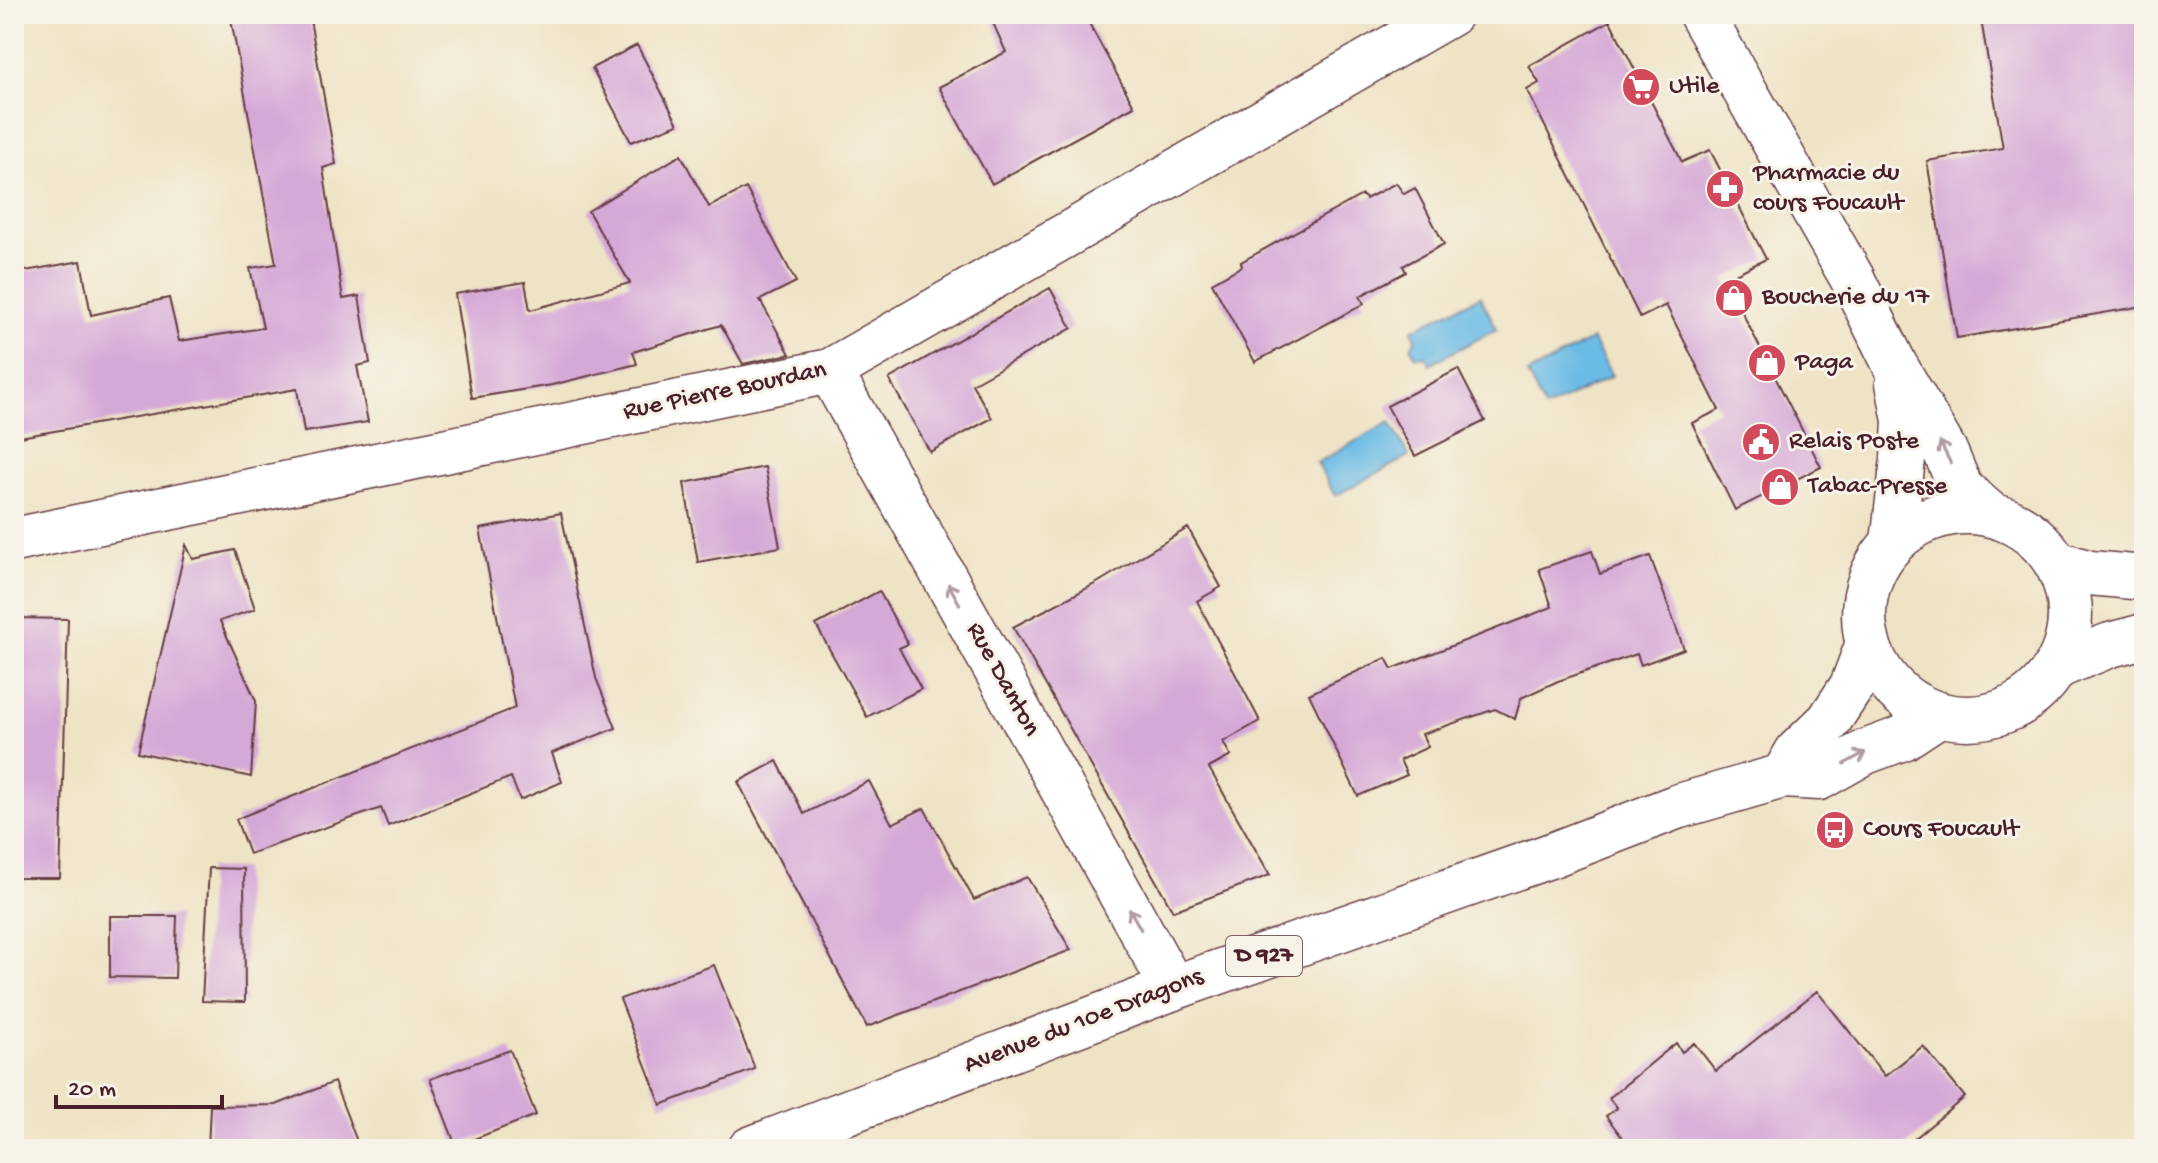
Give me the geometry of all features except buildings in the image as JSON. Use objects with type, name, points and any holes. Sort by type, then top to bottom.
[{"type":"street","name":"Rue Pierre Bourdan","points":[[14,540],[830,371],[1450,14]]},
{"type":"street","points":[[1701,14],[1852,278],[1895,365],[1945,451],[1961,489],[1990,514],[2028,531],[2057,563],[2067,586],[2070,620],[2063,654],[2045,684],[2018,705],[1985,717],[1951,718],[1918,707],[1891,687],[1867,646],[1863,626],[1866,592],[1879,560],[1893,542],[1930,518],[1964,511],[1990,514]]},
{"type":"street","points":[[1893,542],[1905,421],[1895,365]]},
{"type":"street","name":"Rue Danton","points":[[830,371],[1173,988]]},
{"type":"street","points":[[2057,563],[2090,573],[2144,578]]},
{"type":"street","points":[[2058,666],[2110,645],[2144,636]]},
{"type":"street","points":[[1783,776],[1797,752],[1829,721],[1852,686],[1867,646]]},
{"type":"street","name":"Avenue du 10e Dragons","points":[[750,1149],[1173,988],[1552,855],[1676,807],[1783,776],[1819,778],[1865,752],[1903,738],[1938,715]]},
{"type":"water","points":[[1480,296],[1497,329],[1430,364],[1426,356],[1416,357],[1411,348],[1416,338],[1412,330]]},
{"type":"water","points":[[1592,339],[1612,376],[1545,409],[1527,374]]},
{"type":"water","points":[[1390,422],[1409,456],[1335,496],[1317,463]]},
{"type":"place","name":"Utile","points":[[1641,87]]},
{"type":"place","name":"Pharmacie du cours Foucault","points":[[1725,189]]},
{"type":"place","name":"Boucherie du 17","points":[[1734,298]]},
{"type":"place","name":"Paga","points":[[1767,363]]},
{"type":"place","name":"Relais Poste","points":[[1761,442]]},
{"type":"place","name":"Tabac-Presse","points":[[1780,487]]},
{"type":"place","name":"Cours Foucault","points":[[1835,830]]}]
